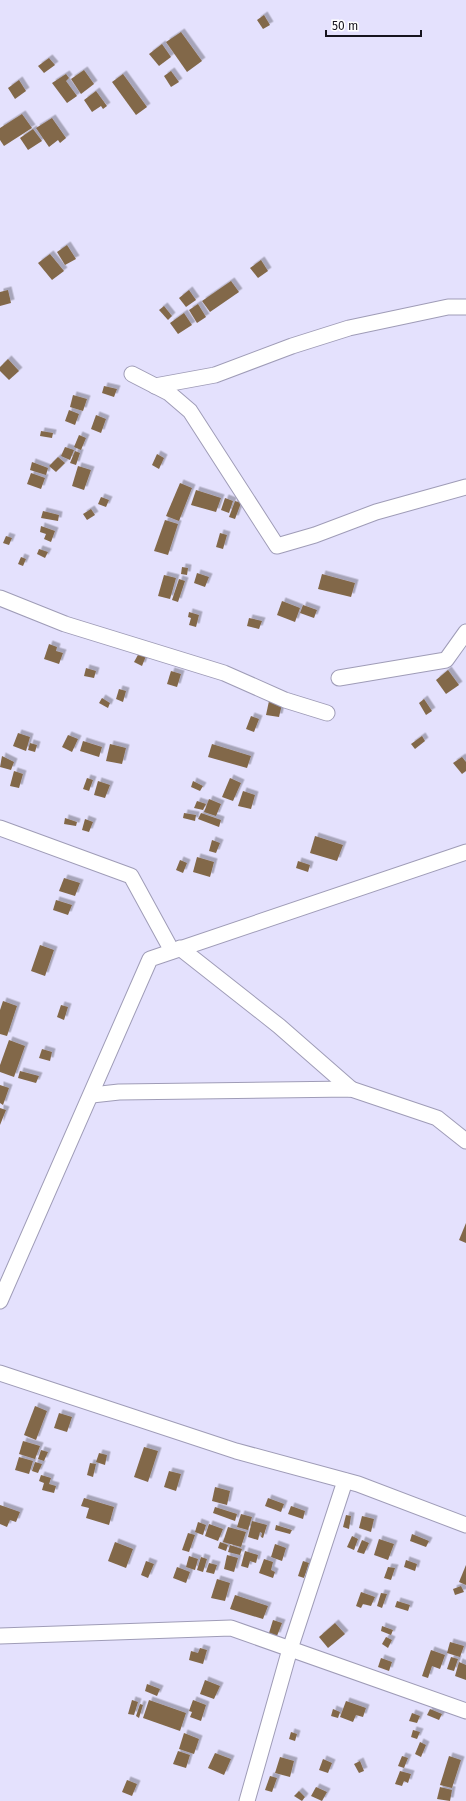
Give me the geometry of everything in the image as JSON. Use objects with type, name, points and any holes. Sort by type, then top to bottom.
[{"type":"street","points":[[155,386],[215,375],[292,346],[349,328],[448,307],[466,307]]},
{"type":"street","points":[[132,374],[169,393],[190,411],[278,546],[315,535],[376,512],[466,487]]},
{"type":"street","points":[[0,598],[65,624],[224,673],[285,700],[327,713]]},
{"type":"street","points":[[339,678],[446,660],[466,632]]},
{"type":"street","points":[[0,828],[131,876],[176,950],[279,1026],[351,1089]]},
{"type":"street","points":[[0,1301],[92,1095],[150,959],[466,852]]},
{"type":"street","points":[[92,1095],[119,1092],[351,1089],[437,1118],[466,1141]]},
{"type":"street","points":[[0,1374],[236,1451],[345,1481],[466,1525]]},
{"type":"street","points":[[247,1801],[290,1649],[345,1481]]},
{"type":"street","points":[[0,1636],[231,1628],[466,1711]]},
{"type":"building","points":[[264,15],[270,25],[263,29],[257,20]]},
{"type":"building","points":[[181,32],[202,61],[187,72],[166,42]]},
{"type":"building","points":[[162,44],[171,57],[159,66],[149,54]]},
{"type":"building","points":[[49,58],[55,65],[44,73],[38,66]]},
{"type":"building","points":[[84,70],[94,84],[81,94],[71,79]]},
{"type":"building","points":[[171,71],[179,82],[171,87],[164,76]]},
{"type":"building","points":[[66,74],[69,78],[66,81],[77,96],[67,103],[52,83]]},
{"type":"building","points":[[123,74],[147,107],[136,115],[112,82]]},
{"type":"building","points":[[19,80],[26,91],[15,99],[8,88]]},
{"type":"building","points":[[96,91],[107,106],[103,109],[101,106],[92,112],[84,100]]},
{"type":"building","points":[[22,114],[32,128],[4,146],[0,140],[0,128]]},
{"type":"building","points":[[52,118],[66,138],[60,143],[58,140],[49,147],[36,128]]},
{"type":"building","points":[[33,129],[42,141],[28,150],[20,138]]},
{"type":"building","points":[[67,245],[76,259],[65,265],[57,252]]},
{"type":"building","points":[[50,254],[64,271],[52,280],[38,263]]},
{"type":"building","points":[[261,260],[268,271],[258,278],[250,268]]},
{"type":"building","points":[[231,281],[239,292],[210,312],[202,301]]},
{"type":"building","points":[[8,290],[11,303],[0,306],[0,292]]},
{"type":"building","points":[[189,290],[196,300],[186,307],[179,298]]},
{"type":"building","points":[[198,304],[206,317],[197,323],[189,310]]},
{"type":"building","points":[[164,306],[172,316],[168,320],[159,310]]},
{"type":"building","points":[[184,313],[192,325],[178,334],[170,323]]},
{"type":"building","points":[[8,359],[19,371],[9,380],[0,371],[0,367]]},
{"type":"building","points":[[104,386],[117,389],[114,397],[102,393]]},
{"type":"building","points":[[73,395],[87,399],[83,411],[70,407]]},
{"type":"building","points":[[69,410],[79,414],[75,425],[65,421]]},
{"type":"building","points":[[96,415],[106,419],[101,433],[91,429]]},
{"type":"building","points":[[41,431],[53,433],[52,438],[40,436]]},
{"type":"building","points":[[79,435],[86,438],[81,450],[74,447]]},
{"type":"building","points":[[65,447],[74,450],[70,460],[61,456]]},
{"type":"building","points":[[75,451],[80,453],[76,465],[70,463]]},
{"type":"building","points":[[157,454],[164,458],[159,469],[152,465]]},
{"type":"building","points":[[58,457],[65,463],[56,472],[49,466]]},
{"type":"building","points":[[32,462],[48,468],[46,475],[30,470]]},
{"type":"building","points":[[78,466],[91,470],[84,490],[72,486]]},
{"type":"building","points":[[31,473],[45,478],[41,489],[27,484]]},
{"type":"building","points":[[180,483],[192,488],[179,521],[166,516]]},
{"type":"building","points":[[196,490],[221,498],[216,512],[191,505]]},
{"type":"building","points":[[101,497],[109,500],[106,507],[98,504]]},
{"type":"building","points":[[225,498],[233,501],[229,513],[221,510]]},
{"type":"building","points":[[235,501],[241,503],[235,519],[229,517]]},
{"type":"building","points":[[91,509],[95,515],[87,520],[83,514]]},
{"type":"building","points":[[43,511],[59,515],[58,521],[41,518]]},
{"type":"building","points":[[165,520],[178,524],[168,555],[154,551]]},
{"type":"building","points":[[41,526],[55,531],[51,542],[44,539],[46,534],[40,532]]},
{"type":"building","points":[[220,533],[227,535],[223,549],[216,547]]},
{"type":"building","points":[[6,536],[12,538],[9,545],[3,543]]},
{"type":"building","points":[[39,549],[48,552],[45,558],[37,554]]},
{"type":"building","points":[[21,557],[26,559],[23,566],[18,564]]},
{"type":"building","points":[[182,567],[188,568],[187,575],[181,574]]},
{"type":"building","points":[[197,573],[209,577],[205,587],[194,583]]},
{"type":"building","points":[[322,574],[355,583],[351,597],[318,589]]},
{"type":"building","points":[[164,575],[176,578],[170,599],[158,596]]},
{"type":"building","points":[[179,579],[185,581],[178,602],[172,600]]},
{"type":"building","points":[[282,601],[300,608],[295,622],[277,615]]},
{"type":"building","points":[[303,605],[317,610],[314,618],[300,613]]},
{"type":"building","points":[[189,612],[199,615],[196,627],[189,625],[191,618],[188,617]]},
{"type":"building","points":[[249,618],[262,621],[259,629],[247,626]]},
{"type":"building","points":[[49,644],[57,647],[56,651],[63,653],[59,664],[44,659]]},
{"type":"building","points":[[139,653],[146,656],[142,666],[134,662]]},
{"type":"building","points":[[86,668],[96,671],[94,678],[84,676]]},
{"type":"building","points":[[448,670],[459,685],[446,694],[436,680]]},
{"type":"building","points":[[171,671],[181,674],[177,687],[167,684]]},
{"type":"building","points":[[119,689],[126,691],[123,702],[116,699]]},
{"type":"building","points":[[102,698],[110,703],[108,708],[99,703]]},
{"type":"building","points":[[424,699],[432,711],[426,715],[419,703]]},
{"type":"building","points":[[269,701],[282,704],[279,717],[266,715]]},
{"type":"building","points":[[251,716],[259,719],[254,732],[246,729]]},
{"type":"building","points":[[18,733],[30,737],[26,751],[13,746]]},
{"type":"building","points":[[68,735],[78,739],[72,752],[62,747]]},
{"type":"building","points":[[422,736],[425,741],[415,749],[411,744]]},
{"type":"building","points":[[83,741],[102,747],[99,757],[80,751]]},
{"type":"building","points":[[30,743],[37,745],[35,752],[28,750]]},
{"type":"building","points":[[110,744],[126,748],[122,764],[106,761]]},
{"type":"building","points":[[212,744],[251,756],[247,768],[208,757]]},
{"type":"building","points":[[2,756],[14,762],[11,770],[0,767]]},
{"type":"building","points":[[462,757],[466,762],[466,771],[462,774],[453,763]]},
{"type":"building","points":[[14,771],[23,774],[19,788],[10,786]]},
{"type":"building","points":[[87,778],[93,780],[89,791],[83,789]]},
{"type":"building","points":[[230,778],[241,783],[233,801],[222,797]]},
{"type":"building","points":[[98,781],[110,785],[105,798],[94,795]]},
{"type":"building","points":[[193,781],[203,786],[200,791],[191,787]]},
{"type":"building","points":[[243,791],[255,795],[251,809],[238,806]]},
{"type":"building","points":[[209,799],[221,804],[216,816],[204,812]]},
{"type":"building","points":[[197,801],[206,804],[203,810],[194,808]]},
{"type":"building","points":[[184,813],[196,815],[195,821],[183,818]]},
{"type":"building","points":[[201,813],[221,820],[219,827],[198,819]]},
{"type":"building","points":[[65,818],[77,822],[76,826],[64,824]]},
{"type":"building","points":[[85,819],[93,822],[89,832],[82,830]]},
{"type":"building","points":[[315,836],[343,845],[337,861],[310,853]]},
{"type":"building","points":[[212,840],[220,843],[216,853],[209,851]]},
{"type":"building","points":[[197,857],[214,862],[210,877],[193,872]]},
{"type":"building","points":[[180,860],[187,863],[183,873],[176,870]]},
{"type":"building","points":[[298,861],[310,865],[308,872],[296,868]]},
{"type":"building","points":[[64,878],[80,883],[75,896],[59,891]]},
{"type":"building","points":[[56,900],[72,905],[68,915],[53,910]]},
{"type":"building","points":[[40,945],[54,950],[45,976],[31,971]]},
{"type":"building","points":[[3,1001],[17,1006],[7,1036],[0,1034],[0,1010]]},
{"type":"building","points":[[61,1005],[68,1007],[64,1020],[57,1017]]},
{"type":"building","points":[[9,1040],[25,1046],[14,1077],[0,1072],[0,1065]]},
{"type":"building","points":[[42,1049],[52,1052],[50,1061],[39,1058]]},
{"type":"building","points":[[20,1071],[39,1076],[36,1083],[18,1078]]},
{"type":"building","points":[[0,1085],[9,1088],[3,1105],[0,1103]]},
{"type":"building","points":[[0,1108],[6,1110],[0,1125]]},
{"type":"building","points":[[466,1223],[466,1243],[459,1240]]},
{"type":"building","points":[[35,1406],[47,1411],[36,1440],[24,1435]]},
{"type":"building","points":[[59,1413],[72,1417],[67,1432],[54,1428]]},
{"type":"building","points":[[23,1441],[40,1446],[35,1459],[19,1454]]},
{"type":"building","points":[[144,1447],[158,1451],[148,1482],[134,1477]]},
{"type":"building","points":[[41,1450],[48,1452],[44,1461],[38,1459]]},
{"type":"building","points":[[99,1453],[107,1455],[105,1465],[96,1462]]},
{"type":"building","points":[[19,1457],[33,1461],[29,1474],[15,1470]]},
{"type":"building","points":[[35,1462],[42,1464],[38,1473],[32,1471]]},
{"type":"building","points":[[90,1463],[96,1464],[93,1477],[87,1475]]},
{"type":"building","points":[[169,1471],[181,1474],[176,1491],[164,1487]]},
{"type":"building","points":[[41,1475],[51,1478],[49,1484],[56,1486],[54,1493],[42,1490],[44,1483],[39,1481]]},
{"type":"building","points":[[215,1487],[230,1491],[227,1505],[212,1501]]},
{"type":"building","points":[[84,1498],[114,1507],[109,1525],[86,1518],[89,1508],[81,1506]]},
{"type":"building","points":[[268,1498],[284,1504],[281,1512],[265,1506]]},
{"type":"building","points":[[0,1505],[20,1512],[16,1522],[10,1520],[7,1527],[0,1524]]},
{"type":"building","points":[[291,1506],[305,1511],[303,1519],[288,1514]]},
{"type":"building","points":[[215,1507],[237,1514],[235,1521],[213,1513]]},
{"type":"building","points":[[241,1514],[252,1517],[248,1530],[237,1527]]},
{"type":"building","points":[[346,1515],[351,1516],[349,1529],[343,1527]]},
{"type":"building","points":[[362,1516],[374,1519],[371,1532],[359,1528]]},
{"type":"building","points":[[252,1521],[267,1525],[263,1538],[261,1537],[262,1533],[260,1532],[258,1540],[248,1537]]},
{"type":"building","points":[[198,1522],[206,1525],[203,1535],[195,1532]]},
{"type":"building","points":[[209,1524],[223,1529],[218,1541],[205,1536]]},
{"type":"building","points":[[276,1525],[292,1530],[290,1534],[275,1530]]},
{"type":"building","points":[[228,1527],[246,1532],[241,1547],[223,1542]]},
{"type":"building","points":[[188,1533],[195,1535],[189,1552],[182,1550]]},
{"type":"building","points":[[412,1534],[429,1541],[426,1547],[410,1541]]},
{"type":"building","points":[[352,1536],[358,1539],[354,1550],[347,1547]]},
{"type":"building","points":[[379,1539],[394,1544],[388,1560],[374,1555]]},
{"type":"building","points":[[362,1540],[369,1543],[364,1554],[357,1552]]},
{"type":"building","points":[[115,1542],[133,1549],[126,1568],[108,1561]]},
{"type":"building","points":[[220,1542],[228,1545],[226,1551],[218,1548]]},
{"type":"building","points":[[275,1544],[286,1548],[282,1561],[271,1557]]},
{"type":"building","points":[[230,1545],[242,1549],[240,1555],[228,1552]]},
{"type":"building","points":[[245,1551],[258,1555],[256,1563],[250,1561],[248,1568],[241,1566]]},
{"type":"building","points":[[227,1555],[238,1558],[234,1572],[224,1569]]},
{"type":"building","points":[[189,1556],[198,1559],[195,1570],[186,1567]]},
{"type":"building","points":[[201,1557],[207,1559],[203,1572],[197,1570]]},
{"type":"building","points":[[264,1559],[273,1562],[271,1570],[275,1572],[273,1578],[259,1573]]},
{"type":"building","points":[[406,1560],[417,1564],[415,1571],[404,1567]]},
{"type":"building","points":[[146,1561],[154,1564],[148,1578],[141,1575]]},
{"type":"building","points":[[303,1561],[309,1563],[304,1578],[298,1576]]},
{"type":"building","points":[[209,1563],[217,1565],[214,1574],[206,1572]]},
{"type":"building","points":[[466,1565],[466,1585],[459,1582]]},
{"type":"building","points":[[177,1567],[190,1572],[186,1583],[173,1578]]},
{"type":"building","points":[[388,1567],[395,1568],[391,1580],[384,1578]]},
{"type":"building","points":[[217,1579],[230,1583],[225,1601],[211,1598]]},
{"type":"building","points":[[461,1586],[464,1592],[455,1595],[453,1589]]},
{"type":"building","points":[[361,1592],[375,1597],[371,1606],[363,1604],[361,1608],[356,1606]]},
{"type":"building","points":[[381,1593],[387,1594],[382,1608],[377,1606]]},
{"type":"building","points":[[235,1595],[268,1606],[263,1619],[230,1609]]},
{"type":"building","points":[[397,1601],[410,1605],[408,1611],[395,1607]]},
{"type":"building","points":[[273,1620],[282,1623],[277,1636],[269,1633]]},
{"type":"building","points":[[335,1623],[345,1634],[328,1648],[319,1637]]},
{"type":"building","points":[[382,1626],[393,1630],[391,1635],[381,1631]]},
{"type":"building","points":[[386,1637],[392,1640],[388,1648],[382,1644]]},
{"type":"building","points":[[450,1642],[464,1646],[460,1657],[447,1653]]},
{"type":"building","points":[[200,1648],[207,1650],[203,1664],[189,1660],[191,1651],[198,1653]]},
{"type":"building","points":[[431,1650],[445,1655],[440,1669],[432,1666],[428,1678],[422,1676]]},
{"type":"building","points":[[451,1657],[458,1659],[454,1671],[447,1669]]},
{"type":"building","points":[[381,1658],[392,1662],[389,1671],[378,1667]]},
{"type":"building","points":[[459,1662],[466,1665],[466,1680],[455,1676]]},
{"type":"building","points":[[205,1680],[220,1686],[214,1699],[200,1694]]},
{"type":"building","points":[[147,1684],[160,1689],[157,1696],[145,1691]]},
{"type":"building","points":[[132,1700],[138,1702],[134,1715],[128,1714]]},
{"type":"building","points":[[149,1700],[186,1713],[180,1731],[143,1718]]},
{"type":"building","points":[[193,1700],[206,1705],[201,1721],[190,1717],[192,1712],[189,1711]]},
{"type":"building","points":[[346,1701],[366,1708],[363,1717],[356,1715],[353,1722],[340,1717]]},
{"type":"building","points":[[140,1704],[143,1705],[139,1718],[136,1716]]},
{"type":"building","points":[[333,1709],[340,1712],[338,1718],[331,1716]]},
{"type":"building","points":[[430,1709],[442,1714],[439,1720],[427,1715]]},
{"type":"building","points":[[412,1713],[420,1716],[417,1723],[409,1721]]},
{"type":"building","points":[[413,1730],[420,1732],[417,1739],[411,1737]]},
{"type":"building","points":[[291,1732],[297,1734],[295,1741],[289,1739]]},
{"type":"building","points":[[184,1733],[199,1739],[194,1754],[179,1749]]},
{"type":"building","points":[[420,1742],[426,1745],[421,1757],[415,1754]]},
{"type":"building","points":[[178,1751],[190,1755],[186,1768],[173,1764]]},
{"type":"building","points":[[215,1753],[231,1759],[224,1775],[208,1768]]},
{"type":"building","points":[[402,1756],[408,1758],[404,1768],[398,1766]]},
{"type":"building","points":[[449,1756],[461,1760],[452,1788],[440,1785]]},
{"type":"building","points":[[280,1757],[294,1761],[290,1777],[275,1773]]},
{"type":"building","points":[[323,1759],[332,1763],[328,1773],[319,1770]]},
{"type":"building","points":[[360,1761],[364,1771],[359,1773],[354,1764]]},
{"type":"building","points":[[400,1771],[411,1774],[408,1783],[404,1781],[402,1786],[395,1784]]},
{"type":"building","points":[[270,1776],[277,1778],[272,1792],[265,1790]]},
{"type":"building","points":[[127,1780],[137,1784],[132,1796],[122,1792]]},
{"type":"building","points":[[316,1787],[327,1792],[322,1801],[311,1796]]},
{"type":"building","points":[[440,1787],[452,1790],[450,1801],[437,1799]]},
{"type":"building","points":[[299,1791],[305,1797],[302,1801],[294,1796]]}]
